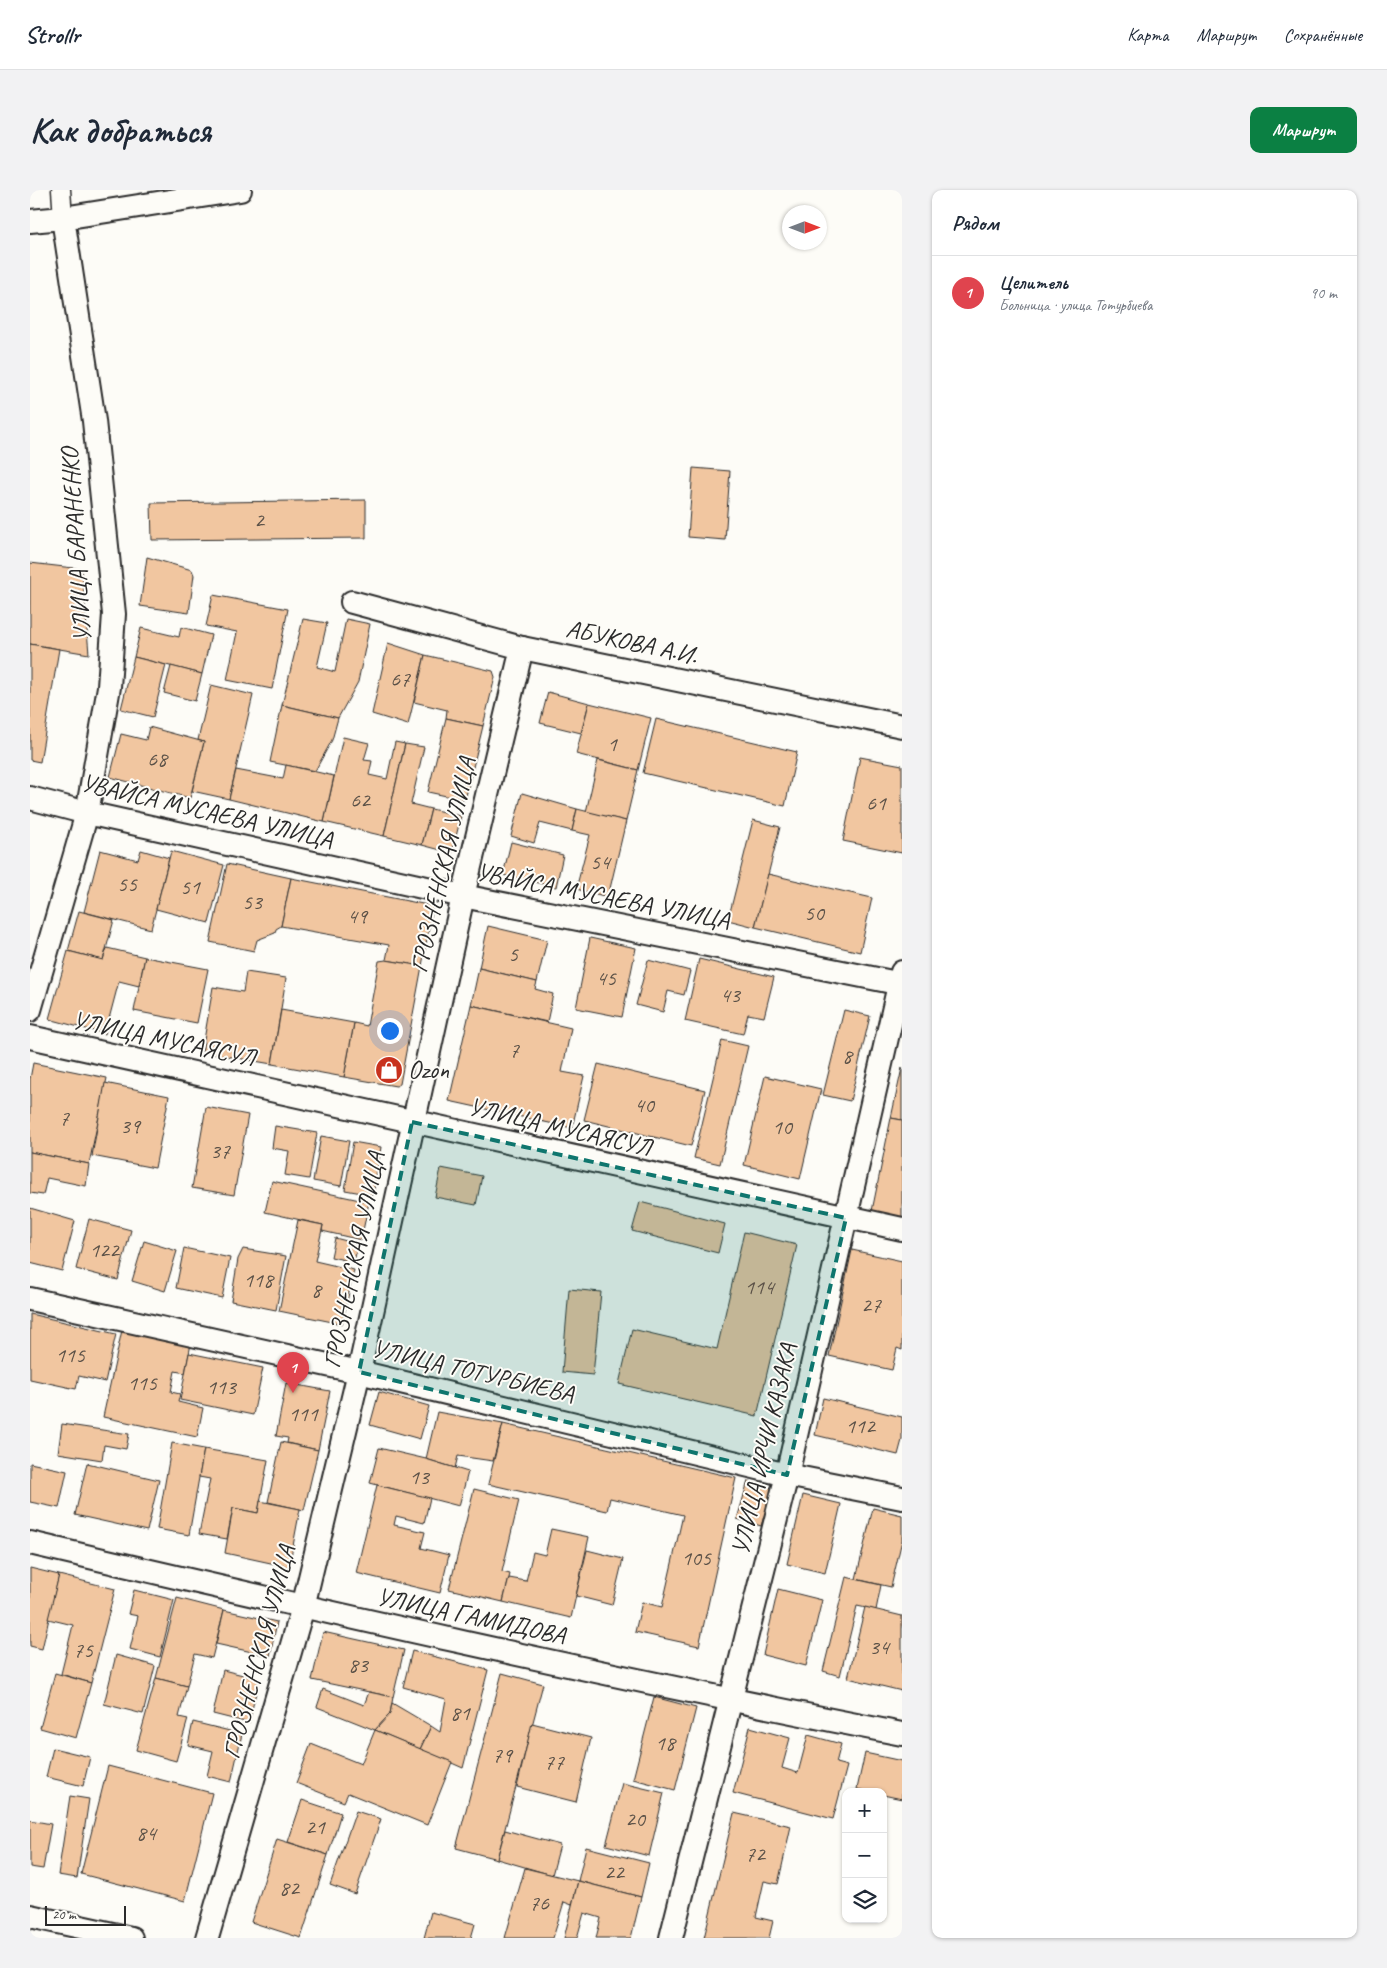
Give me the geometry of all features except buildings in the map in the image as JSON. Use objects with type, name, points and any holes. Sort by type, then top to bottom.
[{"type":"street","points":[[61,190],[63,218]]},
{"type":"street","points":[[30,221],[63,218],[240,190]]},
{"type":"street","name":"УЛИЦА БАРАНЕНКО","points":[[30,1010],[87,813],[109,687],[114,614],[94,421],[63,218]]},
{"type":"street","name":"АБУКОВА А.И.","points":[[352,602],[522,648],[902,726]]},
{"type":"street","name":"ГРОЗНЕНСКАЯ УЛИЦА","points":[[207,1938],[303,1608],[359,1372],[412,1122],[463,896],[522,648]]},
{"type":"street","name":"УВАЙСА МУСАЕВА УЛИЦА","points":[[30,798],[87,813],[463,896],[901,980]]},
{"type":"street","name":"УЛИЦА ИРЧИ КАЗАКА","points":[[672,1938],[787,1475],[901,980]]},
{"type":"street","name":"УЛИЦА МУСАЯСУЛ","points":[[30,1037],[902,1230]]},
{"type":"street","name":"УЛИЦА ТОТУРБИЕВА","points":[[30,1299],[359,1372],[787,1475],[902,1498]]},
{"type":"street","name":"УЛИЦА ГАМИДОВА","points":[[30,1543],[303,1608],[732,1700],[902,1734]]},
{"type":"street","points":[[30,1916],[131,1938]]},
{"type":"highlighted area","points":[[412,1122],[846,1218],[787,1475],[359,1372]]},
{"type":"place","name":"Ozon","points":[[389,1070]]},
{"type":"place","name":"Целитель","points":[[293,1393]]}]
